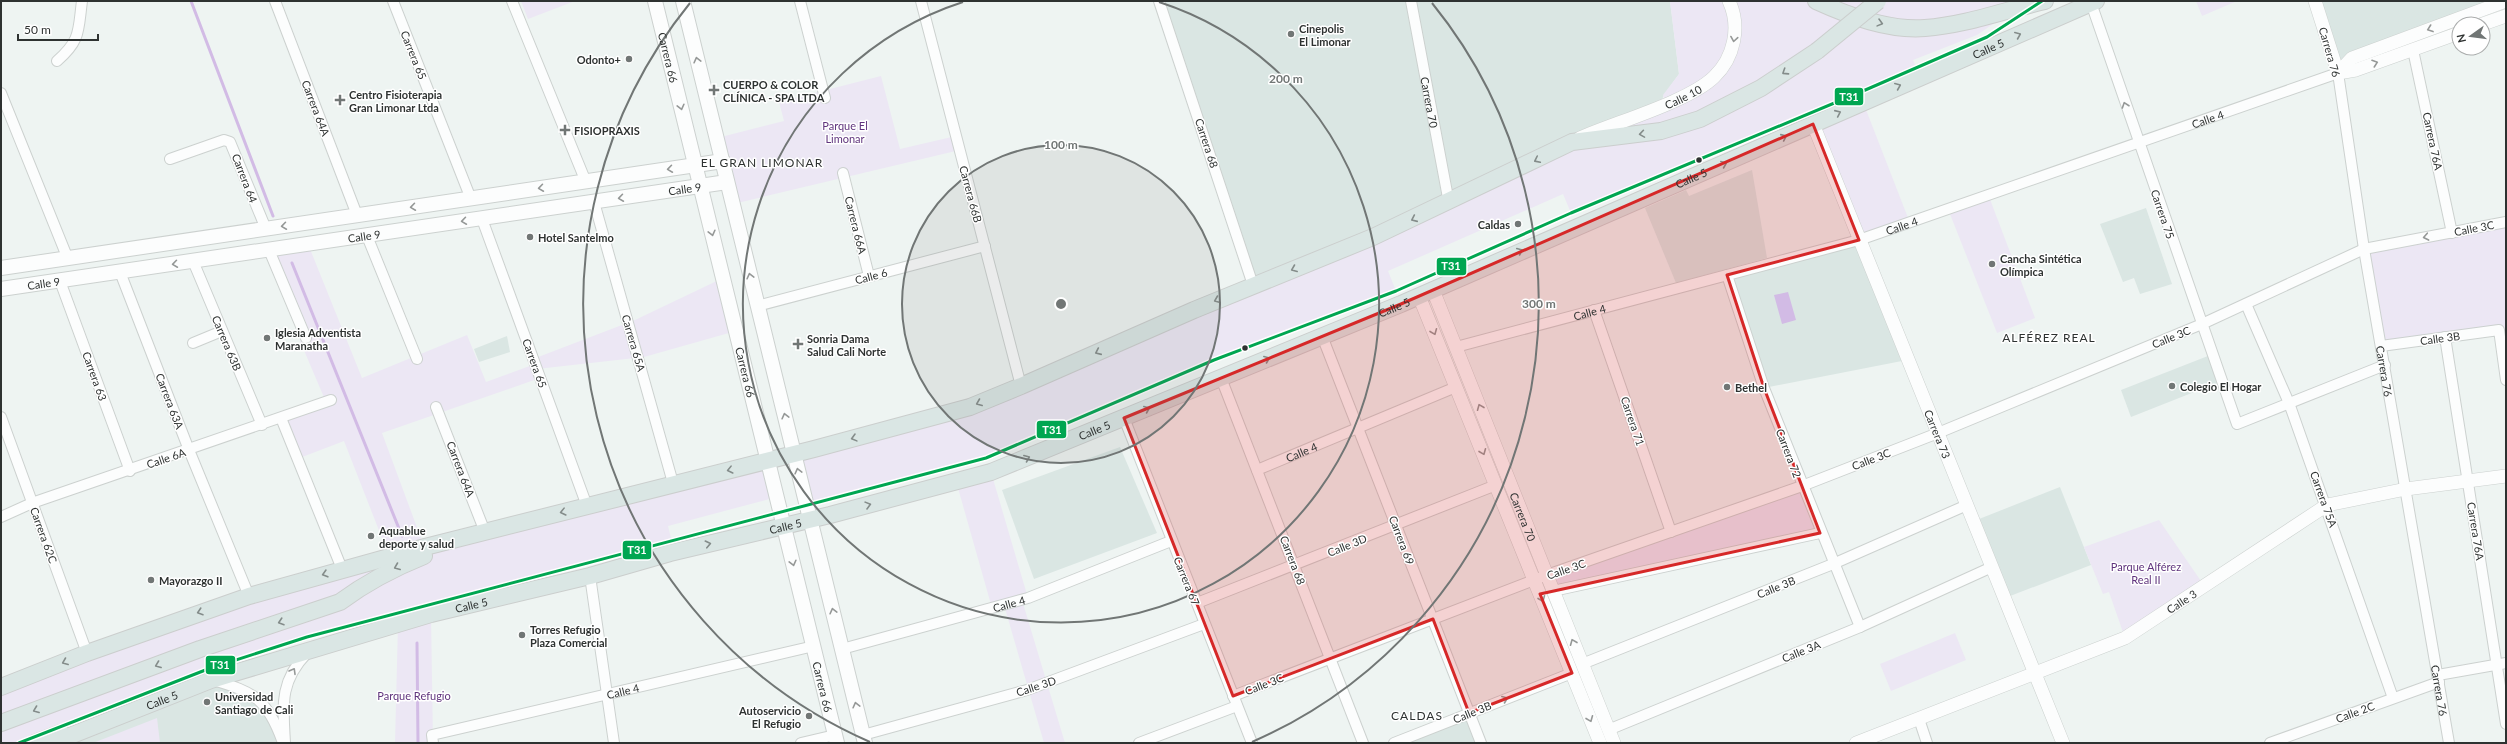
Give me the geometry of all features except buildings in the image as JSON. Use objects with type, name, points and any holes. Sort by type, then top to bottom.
[{"type":"main road","name":"Carrera 66","points":[[655,1],[836,739]]},
{"type":"main road","points":[[683,1],[864,739]]},
{"type":"main road","points":[[1816,1],[1837,11],[1893,26],[1925,28],[2045,1]]},
{"type":"main road","points":[[1,687],[87,653],[249,596],[342,569],[673,483],[794,454],[970,407],[1022,386],[1254,285],[1373,237],[1449,203],[1572,142],[1638,135],[1680,126],[1727,107],[1761,88],[1817,51],[1878,1]]},
{"type":"main road","name":"Calle 5","points":[[52,743],[211,680],[431,614],[590,576],[670,553],[784,526],[991,472],[1426,293],[2094,2]]},
{"type":"main road","name":"Calle 9","points":[[1,268],[722,162]]},
{"type":"main road","name":"Calle 9","points":[[1,289],[727,182]]},
{"type":"main road","points":[[197,239],[234,255]]},
{"type":"main road","points":[[135,270],[168,243]]},
{"type":"main road","points":[[1,723],[200,649],[340,602],[359,588],[391,569],[485,532]]},
{"type":"main road","points":[[35,743],[216,673],[431,609],[591,569],[670,553]]},
{"type":"street","points":[[57,61],[72,47],[77,37],[82,1]]},
{"type":"street","name":"Carrera 64A","points":[[275,1],[357,215]]},
{"type":"street","name":"Carrera 65","points":[[393,1],[471,198]]},
{"type":"street","points":[[512,1],[586,182]]},
{"type":"street","points":[[800,1],[824,98]]},
{"type":"street","name":"Carrera 66B","points":[[921,1],[1022,386]]},
{"type":"street","name":"Carrera 68","points":[[1160,1],[1254,285]]},
{"type":"street","name":"Carrera 70","points":[[1411,1],[1449,203]]},
{"type":"street","name":"Calle 10","points":[[1572,142],[1679,98],[1714,78],[1725,65],[1733,43],[1734,18],[1729,1]]},
{"type":"street","name":"Carrera 76","points":[[2315,1],[2338,73],[2364,249],[2382,346],[2449,743]]},
{"type":"street","name":"Calle 4","points":[[2338,73],[2352,58],[2506,1]]},
{"type":"street","name":"Carrera 75","points":[[2094,2],[2138,141],[2237,424],[2289,403]]},
{"type":"street","points":[[2491,22],[2506,18]]},
{"type":"street","name":"Calle 4","points":[[1456,347],[1859,240],[2138,141],[2338,73],[2356,70],[2451,36]]},
{"type":"street","name":"Carrera 76A","points":[[2413,50],[2452,232]]},
{"type":"street","points":[[1,93],[68,259]]},
{"type":"street","name":"Carrera 73","points":[[1813,124],[2063,743]]},
{"type":"street","name":"Carrera 64","points":[[170,159],[224,140],[230,142],[266,229]]},
{"type":"street","name":"Carrera 66A","points":[[843,173],[869,276]]},
{"type":"street","name":"Carrera 65A","points":[[594,202],[673,483]]},
{"type":"street","name":"Carrera 65","points":[[482,219],[587,506]]},
{"type":"street","name":"Calle 3C","points":[[1233,696],[1547,575],[1802,486],[1938,433],[2202,324],[2364,249],[2506,222]]},
{"type":"street","points":[[367,236],[417,359]]},
{"type":"street","name":"Calle 6","points":[[757,306],[985,246]]},
{"type":"street","points":[[269,250],[306,338]]},
{"type":"street","name":"Carrera 63B","points":[[193,261],[262,425]]},
{"type":"street","name":"Carrera 63A","points":[[120,272],[189,450],[249,596]]},
{"type":"street","name":"Carrera 72","points":[[1727,275],[1764,388],[1820,533],[1860,627]]},
{"type":"street","name":"Carrera 63","points":[[60,281],[130,471]]},
{"type":"street","name":"Carrera 70","points":[[1426,293],[1456,347],[1614,743]]},
{"type":"street","name":"Carrera 70","points":[[1426,293],[1456,387],[1600,743]]},
{"type":"street","name":"Carrera 75A","points":[[2246,304],[2289,403],[2327,505],[2393,698]]},
{"type":"street","name":"Carrera 71","points":[[1594,310],[1671,532]]},
{"type":"street","name":"Calle 3B","points":[[2382,346],[2499,330],[2506,380]]},
{"type":"street","points":[[193,343],[222,331]]},
{"type":"street","name":"Carrera 69","points":[[1322,336],[1481,743]]},
{"type":"street","name":"Carrera 76A","points":[[2445,337],[2468,481],[2502,664],[2506,724]]},
{"type":"street","points":[[2289,403],[2385,365]]},
{"type":"street","name":"Carrera 68","points":[[1221,378],[1363,743]]},
{"type":"street","name":"Calle 4","points":[[1257,470],[1456,387]]},
{"type":"street","name":"Calle 6A","points":[[1,517],[32,503],[130,471],[331,400]]},
{"type":"street","name":"Carrera 64A","points":[[436,407],[485,532]]},
{"type":"street","name":"Carrera 62C","points":[[1,417],[87,653]]},
{"type":"street","points":[[281,418],[342,569]]},
{"type":"street","name":"Carrera 67","points":[[1124,418],[1171,541],[1252,743]]},
{"type":"street","name":"Calle 3","points":[[1856,743],[2125,638],[2327,505],[2406,489],[2506,476]]},
{"type":"street","name":"Calle 3D","points":[[1197,604],[1295,566],[1496,484]]},
{"type":"street","name":"Calle 3B","points":[[1582,664],[1833,564],[1967,505]]},
{"type":"street","name":"Calle 3C","points":[[1553,591],[1820,533]]},
{"type":"street","name":"Calle 4","points":[[842,649],[1028,598],[1171,541]]},
{"type":"street","name":"Calle 3A","points":[[1608,730],[1860,627],[1992,568]]},
{"type":"street","points":[[590,576],[614,743]]},
{"type":"street","name":"Calle 3D","points":[[864,739],[1027,690],[1204,624]]},
{"type":"street","name":"Calle 4","points":[[432,739],[607,695],[814,646]]},
{"type":"street","points":[[284,743],[283,697],[294,668],[311,649]]},
{"type":"street","name":"Calle 2C","points":[[2270,743],[2393,698],[2439,679],[2502,664]]},
{"type":"street","name":"Calle 3B","points":[[1394,743],[1572,673]]},
{"type":"street","points":[[211,680],[245,690],[272,715],[284,743]]},
{"type":"street","name":"Calle 3C","points":[[1139,743],[1237,706]]},
{"type":"street","points":[[1919,719],[1927,743]]},
{"type":"street","points":[[801,743],[836,739]]},
{"type":"highlighted area","points":[[1813,124],[1859,240],[1727,275],[1764,388],[1820,533],[1540,594],[1572,673],[1469,713],[1433,619],[1233,696],[1124,418],[1401,304]]},
{"type":"shaded area","points":[[1159,1],[1670,1],[1679,74],[1664,95],[1659,106],[1253,285]]},
{"type":"shaded area","points":[[2315,1],[2506,1],[2465,16],[2451,16],[2451,21],[2335,63]]},
{"type":"shaded area","points":[[1752,170],[1767,258],[1676,283],[1645,208],[1686,190],[1689,196]]},
{"type":"shaded area","points":[[2146,208],[2172,284],[2140,294],[2134,278],[2123,282],[2100,224]]},
{"type":"shaded area","points":[[1859,240],[1907,360],[1764,388],[1727,275]]},
{"type":"shaded area","points":[[1788,292],[1796,320],[1782,324],[1774,295]]},
{"type":"shaded area","points":[[507,336],[510,352],[479,362],[474,349]]},
{"type":"shaded area","name":"Colegio El Hogar","points":[[2213,354],[2222,381],[2131,417],[2121,390]]},
{"type":"shaded area","points":[[1120,447],[1157,533],[1034,579],[1002,490]]},
{"type":"shaded area","points":[[2060,487],[2091,565],[2005,598],[1974,521]]},
{"type":"shaded area","name":"Universidad Santiago de Cali","points":[[211,680],[245,690],[272,715],[283,743],[52,743]]},
{"type":"shaded area","points":[[1469,713],[1481,743],[1394,743]]},
{"type":"green space","points":[[521,1],[575,1],[528,19]]},
{"type":"green space","points":[[1670,1],[2027,1],[1977,35],[1913,60],[1916,67],[1571,213],[1563,194],[1388,271],[1396,291],[1214,360],[986,458],[807,506],[794,454],[970,407],[1659,106],[1657,101],[1664,98],[1663,95],[1679,74]]},
{"type":"green space","points":[[2196,1],[2237,1],[2202,16]]},
{"type":"green space","name":"Parque El Limonar","points":[[881,76],[900,149],[956,136],[960,150],[733,204],[717,138],[784,121],[779,102]]},
{"type":"green space","points":[[1863,102],[1910,223],[1859,240],[1817,132]]},
{"type":"green space","name":"Cancha Sintética Olímpica","points":[[1988,194],[2035,318],[1997,333],[1948,209]]},
{"type":"green space","points":[[2506,222],[2506,380],[2499,330],[2381,346],[2364,249]]},
{"type":"green space","points":[[308,244],[362,378],[467,335],[486,382],[535,364],[533,359],[635,320],[723,278],[736,331],[644,357],[537,369],[540,378],[382,433],[422,541],[767,460],[777,497],[668,526],[672,542],[307,637],[208,669],[19,743],[1,743],[1,687],[389,556],[344,441],[297,459],[281,418],[326,402],[300,341],[306,338],[269,250]]},
{"type":"green space","points":[[991,472],[1028,598],[1022,600],[1065,743],[1044,743],[1004,605],[992,608],[956,481]]},
{"type":"green space","points":[[1802,486],[1820,533],[1562,589],[1547,575]]},
{"type":"green space","name":"Parque Alférez Real II","points":[[2159,520],[2205,587],[2125,638],[2109,592],[2103,594],[2084,547]]},
{"type":"green space","name":"Parque Refugio","points":[[431,614],[433,743],[395,743],[398,624]]},
{"type":"green space","points":[[1955,633],[1966,660],[1891,691],[1880,664]]},
{"type":"green space","points":[[157,718],[160,743],[93,743]]},
{"type":"waterway","points":[[191,1],[273,216]]},
{"type":"waterway","points":[[292,263],[402,536]]},
{"type":"waterway","points":[[417,643],[418,743]]},
{"type":"transit line","name":"T31","points":[[19,743],[208,669],[307,637],[986,458],[1214,360],[1396,291],[1571,213],[1863,91],[1987,37],[2042,1]]},
{"type":"place","name":"Cinepolis El Limonar","points":[[1291,34]]},
{"type":"place","name":"Odonto+","points":[[629,59]]},
{"type":"place","name":"CUERPO & COLOR CLÍNICA - SPA LTDA","points":[[714,90]]},
{"type":"place","name":"Centro Fisioterapia Gran Limonar Ltda","points":[[340,100]]},
{"type":"place","name":"FISIOPRAXIS","points":[[565,130]]},
{"type":"place","name":"Caldas","points":[[1518,224]]},
{"type":"place","name":"Hotel Santelmo","points":[[530,237]]},
{"type":"place","name":"Cancha Sintética Olímpica","points":[[1992,264]]},
{"type":"place","name":"Iglesia Adventista Maranatha","points":[[267,338]]},
{"type":"place","name":"Sonria Dama Salud Cali Norte","points":[[798,344]]},
{"type":"place","name":"Colegio El Hogar","points":[[2172,386]]},
{"type":"place","name":"Bethel","points":[[1727,387]]},
{"type":"place","name":"Aquablue deporte y salud","points":[[371,536]]},
{"type":"place","name":"Mayorazgo II","points":[[151,580]]},
{"type":"place","name":"Torres Refugio Plaza Comercial","points":[[522,635]]},
{"type":"place","name":"Universidad Santiago de Cali","points":[[207,702]]},
{"type":"place","name":"Autoservicio El Refugio","points":[[809,716]]},
{"type":"district","name":"EL GRAN LIMONAR","points":[[762,162]]},
{"type":"district","name":"ALFÉREZ REAL","points":[[2049,337]]},
{"type":"district","name":"CALDAS","points":[[1417,715]]}]
